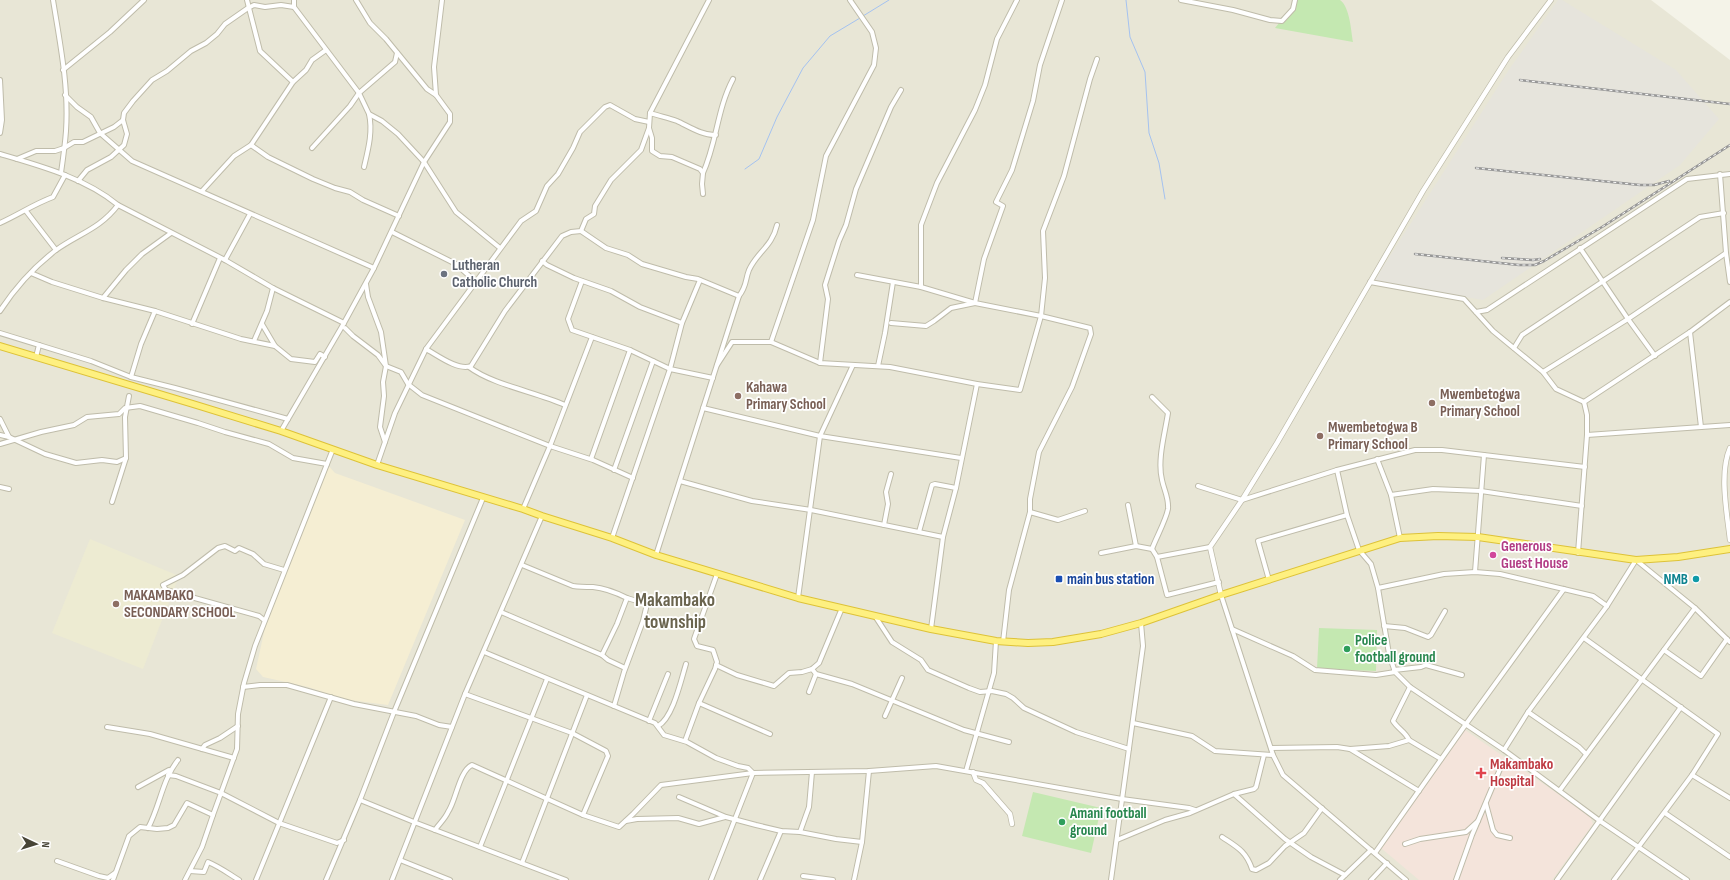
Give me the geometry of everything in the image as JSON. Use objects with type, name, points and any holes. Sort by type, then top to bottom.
[{"type":"highway","points":[[0,346],[281,431],[378,465],[612,538],[656,555],[798,598],[931,629],[1003,642],[1053,642],[1101,634],[1141,623],[1221,595],[1400,538],[1438,536],[1478,537],[1578,553],[1636,560],[1678,557],[1730,549]]},
{"type":"street","points":[[0,223],[26,211],[36,203],[53,197],[63,174],[66,130],[65,95],[53,0]]},
{"type":"street","points":[[63,70],[110,32],[144,0]]},
{"type":"street","points":[[247,0],[260,51],[293,82]]},
{"type":"street","points":[[294,0],[294,7],[359,92],[369,114],[371,123],[370,137],[364,167]]},
{"type":"street","points":[[281,431],[366,284],[424,162],[450,122],[450,114],[436,95],[427,89],[386,39],[370,23],[356,0]]},
{"type":"street","points":[[436,95],[434,67],[442,0]]},
{"type":"street","points":[[703,173],[700,169],[690,164],[672,157],[660,156],[652,151],[652,138],[649,122],[650,112],[709,0]]},
{"type":"street","points":[[771,342],[813,220],[826,156],[874,65],[876,48],[872,32],[850,0]]},
{"type":"street","points":[[921,287],[921,225],[937,183],[975,110],[985,85],[997,39],[1017,0]]},
{"type":"street","points":[[976,304],[984,259],[1004,206],[996,202],[1012,170],[1033,101],[1040,65],[1062,0]]},
{"type":"street","points":[[1181,0],[1196,1],[1270,20],[1282,21],[1293,9],[1295,0]]},
{"type":"street","points":[[1157,557],[1210,547],[1242,500],[1423,192],[1508,57],[1551,0]]},
{"type":"street","points":[[78,181],[87,170],[111,157],[124,145],[127,134],[123,120],[124,113],[152,80],[206,43],[217,34],[225,24],[248,8],[254,5],[265,7],[281,5],[294,7]]},
{"type":"street","points":[[202,191],[234,156],[251,145],[293,82],[312,60],[326,50]]},
{"type":"street","points":[[312,148],[350,106],[359,92],[395,62],[397,53]]},
{"type":"street","points":[[717,365],[732,342],[771,342],[820,364],[890,367],[977,384],[1020,390],[1041,316],[1045,278],[1043,231],[1064,176],[1090,79],[1097,59]]},
{"type":"street","points":[[703,194],[703,173],[716,135],[720,109],[725,93],[732,79]]},
{"type":"street","points":[[0,80],[2,120],[0,133]]},
{"type":"street","points":[[820,364],[828,299],[826,285],[839,241],[846,225],[856,189],[901,90]]},
{"type":"street","points":[[65,95],[91,116],[100,133],[132,161],[374,268]]},
{"type":"street","points":[[378,465],[395,413],[426,349],[521,221],[536,211],[547,186],[558,174],[573,148],[580,132],[605,106],[610,105],[635,119],[649,122]]},
{"type":"street","points":[[650,112],[706,133],[716,135]]},
{"type":"street","points":[[369,114],[382,121],[398,134],[424,162],[456,212],[500,248]]},
{"type":"street","points":[[17,159],[36,151],[55,151],[74,142],[83,142],[114,127],[123,120]]},
{"type":"street","points":[[581,231],[586,219],[594,214],[595,206],[611,180],[642,150],[649,128]]},
{"type":"street","points":[[251,145],[268,157],[335,188],[350,192],[363,200],[399,216]]},
{"type":"street","points":[[0,154],[63,174],[78,181],[109,198],[118,205],[225,260],[273,288],[344,323]]},
{"type":"street","points":[[1720,174],[1726,253],[1730,282]]},
{"type":"street","points":[[1476,312],[1487,310],[1687,179],[1730,174]]},
{"type":"street","points":[[0,311],[12,293],[56,250],[82,236],[111,215],[118,205]]},
{"type":"street","points":[[26,211],[56,250]]},
{"type":"street","points":[[1514,348],[1522,335],[1700,217],[1724,213]]},
{"type":"street","points":[[225,260],[250,214]]},
{"type":"street","points":[[656,555],[739,296],[745,289],[749,271],[753,263],[770,244],[777,225]]},
{"type":"street","points":[[469,367],[505,311],[542,261],[562,236],[571,232],[581,231],[606,248],[628,255],[642,264],[700,280],[739,296]]},
{"type":"street","points":[[392,232],[456,264],[476,282]]},
{"type":"street","points":[[103,298],[126,270],[142,254],[171,233]]},
{"type":"street","points":[[1580,248],[1655,356]]},
{"type":"street","points":[[1543,372],[1628,319],[1726,253]]},
{"type":"street","points":[[192,324],[220,258]]},
{"type":"street","points":[[542,261],[562,273],[611,291],[640,307],[682,323]]},
{"type":"street","points":[[31,273],[52,282],[103,298],[156,311],[241,339],[275,346]]},
{"type":"street","points":[[857,275],[921,287],[976,304],[1041,316],[1088,327],[1092,332],[1072,387],[1039,452],[1030,498],[1030,512],[1009,590],[1003,642]]},
{"type":"street","points":[[612,538],[670,369],[682,323],[700,280]]},
{"type":"street","points":[[582,281],[568,319],[572,330],[630,350],[670,369],[713,378]]},
{"type":"street","points":[[878,366],[885,334],[893,282]]},
{"type":"street","points":[[1370,282],[1464,300],[1493,331],[1543,372],[1556,389],[1584,402]]},
{"type":"street","points":[[366,284],[368,297],[381,332],[386,366],[383,382],[384,396],[380,427],[385,442]]},
{"type":"street","points":[[254,341],[262,324],[273,288]]},
{"type":"street","points":[[1584,402],[1655,356],[1730,302]]},
{"type":"street","points":[[891,323],[926,326],[951,308],[968,304],[976,304]]},
{"type":"street","points":[[131,377],[141,344],[156,311]]},
{"type":"street","points":[[262,324],[275,346],[291,359],[315,362],[320,354],[325,356]]},
{"type":"street","points":[[345,328],[378,355],[386,366],[401,372],[408,384],[422,395],[550,446],[591,459],[633,478]]},
{"type":"street","points":[[1690,332],[1701,427]]},
{"type":"street","points":[[0,333],[91,361],[131,377],[176,388],[288,420]]},
{"type":"street","points":[[523,509],[550,446],[592,337]]},
{"type":"street","points":[[36,357],[39,345]]},
{"type":"street","points":[[426,349],[453,364],[466,368],[469,367],[480,375],[548,397],[565,405]]},
{"type":"street","points":[[591,459],[630,350]]},
{"type":"street","points":[[614,470],[653,361]]},
{"type":"street","points":[[798,598],[820,436],[853,365]]},
{"type":"street","points":[[931,629],[943,537],[956,488],[977,384]]},
{"type":"street","points":[[112,502],[126,458],[126,408],[129,396]]},
{"type":"street","points":[[1152,397],[1168,413],[1161,453],[1162,480],[1164,492],[1168,496],[1168,510],[1152,549]]},
{"type":"street","points":[[1578,553],[1587,435],[1587,415],[1584,402]]},
{"type":"street","points":[[0,444],[41,432],[74,425],[87,417],[119,414],[126,408],[140,406],[269,444],[293,458],[327,464]]},
{"type":"street","points":[[704,408],[820,436],[961,458]]},
{"type":"street","points":[[0,419],[9,437]]},
{"type":"street","points":[[1587,435],[1730,425]]},
{"type":"street","points":[[0,435],[9,437],[45,454],[76,463],[102,460],[117,462],[126,458]]},
{"type":"street","points":[[1730,448],[1727,455],[1724,484],[1730,540]]},
{"type":"street","points":[[185,880],[202,847],[237,749],[238,714],[243,687],[255,646],[264,620],[333,449]]},
{"type":"street","points":[[1198,486],[1242,500],[1338,470],[1415,450],[1442,450],[1585,467]]},
{"type":"street","points":[[1475,572],[1484,455]]},
{"type":"street","points":[[1377,459],[1391,496],[1400,538]]},
{"type":"street","points":[[1338,470],[1347,515],[1359,550],[1371,564],[1378,588],[1384,626],[1394,671],[1410,687],[1504,750],[1600,821],[1686,880]]},
{"type":"street","points":[[884,525],[888,504],[886,492],[891,474]]},
{"type":"street","points":[[680,481],[752,501],[811,510],[943,537]]},
{"type":"street","points":[[919,532],[932,485],[936,484],[956,488]]},
{"type":"street","points":[[0,487],[9,489]]},
{"type":"street","points":[[1391,496],[1433,488],[1481,491],[1582,506]]},
{"type":"street","points":[[326,880],[344,840],[394,712],[484,498]]},
{"type":"street","points":[[1128,505],[1136,546]]},
{"type":"street","points":[[1030,512],[1058,520],[1085,511]]},
{"type":"street","points":[[1269,580],[1258,541],[1347,515]]},
{"type":"street","points":[[392,880],[465,694],[542,516]]},
{"type":"street","points":[[264,620],[259,616],[166,590],[164,585],[183,574],[210,552],[225,546],[235,550],[239,548],[253,554],[264,564],[284,570]]},
{"type":"street","points":[[1101,553],[1136,546],[1152,549],[1157,557],[1166,595],[1219,582]]},
{"type":"street","points":[[1210,547],[1221,595],[1273,755],[1283,775],[1406,880]]},
{"type":"street","points":[[1504,750],[1528,712],[1607,606],[1636,560],[1695,608],[1728,640],[1701,676],[1664,650]]},
{"type":"street","points":[[522,565],[573,586],[599,588],[647,604],[643,621],[625,668],[614,706]]},
{"type":"street","points":[[1378,588],[1444,574],[1475,572],[1500,574],[1593,596],[1607,606]]},
{"type":"street","points":[[685,741],[699,703],[716,665],[716,656],[713,650],[697,646],[694,639],[717,574]]},
{"type":"street","points":[[1375,853],[1564,589]]},
{"type":"street","points":[[602,655],[617,624],[627,598]]},
{"type":"street","points":[[716,665],[737,674],[774,686],[789,673],[802,672],[812,669],[819,663],[842,608]]},
{"type":"street","points":[[1560,790],[1695,608]]},
{"type":"street","points":[[1384,626],[1405,628],[1428,637],[1431,635],[1444,611]]},
{"type":"street","points":[[501,612],[602,655],[608,660],[625,668]]},
{"type":"street","points":[[874,616],[892,642],[921,660],[928,670],[980,692],[1006,694],[1024,708],[1076,732],[1129,749]]},
{"type":"street","points":[[1111,880],[1143,646],[1141,623]]},
{"type":"street","points":[[1232,629],[1293,656],[1315,670],[1376,675],[1421,667],[1426,664],[1462,675]]},
{"type":"street","points":[[1584,638],[1718,734],[1692,775],[1644,841]]},
{"type":"street","points":[[966,771],[990,692],[994,673],[996,641]]},
{"type":"street","points":[[484,652],[655,723],[664,735],[685,741],[716,758],[748,768],[753,773]]},
{"type":"street","points":[[658,726],[665,721],[672,707],[686,664]]},
{"type":"street","points":[[812,669],[816,674],[852,684],[964,730],[1009,742]]},
{"type":"street","points":[[649,721],[668,674]]},
{"type":"street","points":[[809,692],[816,674]]},
{"type":"street","points":[[885,716],[902,678]]},
{"type":"street","points":[[480,847],[548,679]]},
{"type":"street","points":[[243,687],[260,685],[287,685],[331,697],[416,716],[439,725],[452,727]]},
{"type":"street","points":[[1410,687],[1393,721],[1406,733],[1410,740],[1441,759]]},
{"type":"street","points":[[465,694],[572,733],[606,751],[608,754],[583,815]]},
{"type":"street","points":[[522,863],[588,695]]},
{"type":"street","points":[[256,880],[331,697]]},
{"type":"street","points":[[699,703],[770,734]]},
{"type":"street","points":[[1557,880],[1681,707]]},
{"type":"street","points":[[1528,712],[1579,747],[1586,754]]},
{"type":"street","points":[[1133,723],[1192,736],[1215,751],[1273,755]]},
{"type":"street","points":[[202,749],[205,745],[220,738],[238,726]]},
{"type":"street","points":[[107,727],[150,734],[234,758]]},
{"type":"street","points":[[1271,748],[1337,747],[1350,749],[1389,746],[1410,740]]},
{"type":"street","points":[[1350,749],[1419,791]]},
{"type":"street","points":[[1117,840],[1234,794],[1254,789],[1264,755]]},
{"type":"street","points":[[1692,775],[1701,756]]},
{"type":"street","points":[[148,828],[157,810],[168,775],[178,760]]},
{"type":"street","points":[[1456,880],[1472,835],[1504,762]]},
{"type":"street","points":[[435,830],[449,812],[462,778],[470,766],[475,766],[583,815],[619,827],[661,785],[753,773],[869,771],[936,766],[1122,799],[1195,810]]},
{"type":"street","points":[[138,787],[164,775],[171,769]]},
{"type":"street","points":[[854,880],[862,842],[869,771]]},
{"type":"street","points":[[800,832],[809,807],[812,772]]},
{"type":"street","points":[[973,772],[976,780],[983,782],[1010,814],[1012,824]]},
{"type":"street","points":[[712,880],[753,773]]},
{"type":"street","points":[[168,775],[176,776],[221,793],[279,823],[338,843],[344,840]]},
{"type":"street","points":[[1692,775],[1730,798]]},
{"type":"street","points":[[1234,794],[1311,857],[1345,875]]},
{"type":"street","points":[[679,797],[726,817],[781,831],[800,832],[862,842]]},
{"type":"street","points":[[360,800],[566,880]]},
{"type":"street","points":[[113,880],[129,836],[140,827],[168,828],[174,825],[187,803],[213,815]]},
{"type":"street","points":[[1486,804],[1493,830],[1497,835],[1510,838]]},
{"type":"street","points":[[1222,838],[1245,853],[1254,870],[1269,863],[1291,842],[1304,833],[1322,808]]},
{"type":"street","points":[[1614,880],[1638,846],[1665,813]]},
{"type":"street","points":[[1665,813],[1730,857]]},
{"type":"street","points":[[625,821],[637,819],[678,818],[699,824],[726,817]]},
{"type":"street","points":[[1405,844],[1420,839],[1466,832],[1479,820]]},
{"type":"street","points":[[760,880],[781,831]]},
{"type":"street","points":[[1340,880],[1371,850]]},
{"type":"street","points":[[400,860],[450,880]]},
{"type":"street","points":[[57,861],[108,878],[116,873]]},
{"type":"street","points":[[190,871],[204,872],[208,862],[223,869],[226,873],[239,880]]},
{"type":"street","points":[[1371,880],[1387,863]]},
{"type":"street","points":[[803,876],[833,880]]},
{"type":"shaded area","points":[[0,0],[1651,0],[1730,60],[1730,880],[0,880]]},
{"type":"shaded area","points":[[1558,0],[1562,0],[1676,70],[1719,119],[1680,165],[1483,300],[1374,281],[1508,71]]},
{"type":"shaded area","points":[[327,464],[335,473],[465,520],[388,705],[342,699],[308,687],[263,677],[256,669],[269,609]]},
{"type":"shaded area","name":"MAKAMBAKO SECONDARY SCHOOL","points":[[90,539],[179,576],[143,669],[52,633]]},
{"type":"shaded area","name":"Makambako Hospital","points":[[1465,730],[1590,816],[1593,824],[1552,880],[1419,880],[1381,848]]},
{"type":"green space","points":[[1298,0],[1340,0],[1348,13],[1353,42],[1275,28]]},
{"type":"green space","name":"Police football ground","points":[[1319,628],[1377,630],[1376,671],[1317,669]]},
{"type":"green space","name":"Amani football ground","points":[[1033,792],[1101,808],[1091,853],[1022,836]]},
{"type":"waterway","points":[[863,16],[889,0]]},
{"type":"waterway","points":[[1126,0],[1130,37],[1145,72],[1149,133],[1159,163],[1165,199]]},
{"type":"waterway","points":[[745,169],[759,159],[777,117],[803,68],[830,36],[860,18]]},
{"type":"railway","points":[[1520,80],[1730,104]]},
{"type":"railway","points":[[1415,254],[1519,265],[1535,265],[1602,227],[1730,145]]},
{"type":"railway","points":[[1476,168],[1640,185],[1654,185],[1669,181]]},
{"type":"railway","points":[[1502,258],[1540,259]]},
{"type":"place","name":"Lutheran Catholic Church","points":[[444,274]]},
{"type":"place","name":"Kahawa Primary School","points":[[738,396]]},
{"type":"place","name":"Mwembetogwa Primary School","points":[[1432,403]]},
{"type":"place","name":"Mwembetogwa B Primary School","points":[[1320,436]]},
{"type":"place","name":"Generous Guest House","points":[[1493,555]]},
{"type":"place","name":"main bus station","points":[[1059,579]]},
{"type":"place","name":"NMB","points":[[1696,579]]},
{"type":"place","name":"MAKAMBAKO SECONDARY SCHOOL","points":[[116,604]]},
{"type":"place","name":"Police football ground","points":[[1347,649]]},
{"type":"place","name":"Makambako Hospital","points":[[1481,773]]},
{"type":"place","name":"Amani football ground","points":[[1062,822]]},
{"type":"district","name":"Makambako township","points":[[675,611]]}]
